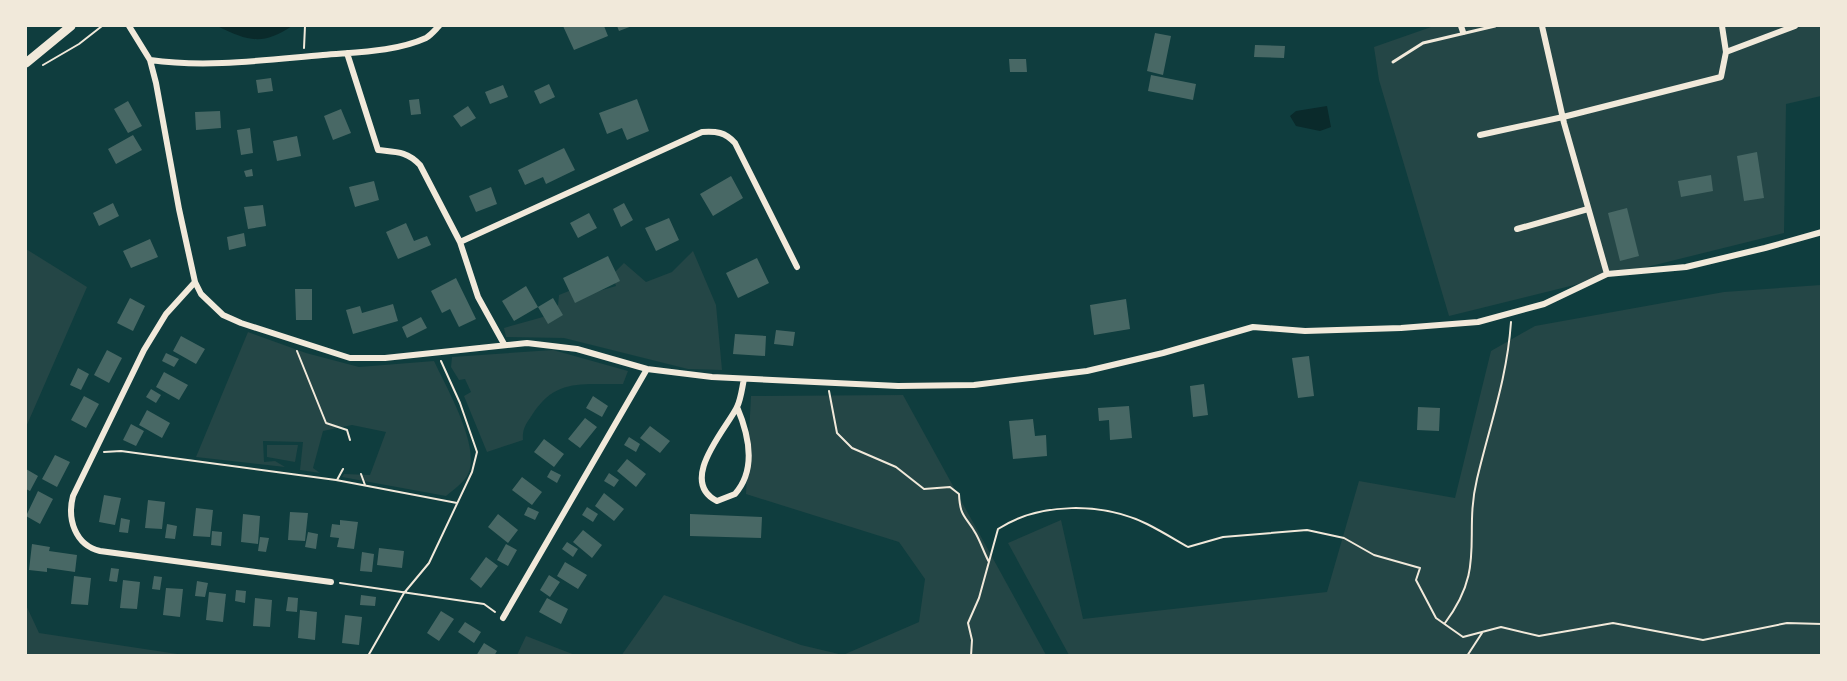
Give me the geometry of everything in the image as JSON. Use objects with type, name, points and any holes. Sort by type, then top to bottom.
[{"type":"main road","points":[[26,63],[70,26]]},
{"type":"street","points":[[129,26],[150,60],[195,282],[210,305],[223,315],[241,323],[333,354],[360,359],[504,344],[544,344],[577,349],[647,369],[744,379],[898,387],[974,385],[1097,369],[1253,327],[1305,331],[1401,328],[1478,322],[1544,304],[1607,274],[1686,267],[1765,249],[1821,232]]},
{"type":"street","points":[[150,60],[183,65],[346,53],[411,44],[428,37],[439,26]]},
{"type":"street","points":[[1542,26],[1563,117],[1607,274]]},
{"type":"street","points":[[1480,135],[1563,117],[1721,77],[1726,51],[1722,26]]},
{"type":"street","points":[[1726,51],[1795,26]]},
{"type":"street","points":[[346,53],[378,150],[401,151],[412,156],[433,189],[460,242],[478,297],[504,344]]},
{"type":"street","points":[[460,242],[702,132],[712,131],[728,135],[735,143],[797,267]]},
{"type":"street","points":[[1517,229],[1588,209]]},
{"type":"street","points":[[195,282],[166,314],[144,350],[71,505],[73,526],[88,547],[100,551],[331,582]]},
{"type":"street","points":[[503,618],[647,369]]},
{"type":"street","points":[[737,407],[747,435],[748,468],[735,494],[717,501],[707,493],[704,482],[705,464],[711,446],[737,407],[744,379]]},
{"type":"lane","points":[[1393,62],[1423,43],[1462,29],[1495,26]]},
{"type":"path","points":[[39,67],[79,44],[102,26]]},
{"type":"path","points":[[303,57],[305,26]]},
{"type":"path","points":[[1444,624],[1461,602],[1469,579],[1473,557],[1473,501],[1508,362],[1512,314]]},
{"type":"path","points":[[293,340],[326,423],[347,430],[350,440]]},
{"type":"path","points":[[368,656],[404,593],[429,563],[472,472],[477,452],[460,403],[436,351]]},
{"type":"path","points":[[827,383],[837,433],[852,448],[896,467],[924,489],[950,487],[959,494],[960,509],[966,523],[975,532],[989,562]]},
{"type":"path","points":[[95,453],[121,452],[336,480],[457,503]]},
{"type":"path","points":[[336,480],[343,470]]},
{"type":"path","points":[[361,474],[365,485]]},
{"type":"path","points":[[971,656],[972,639],[968,623],[998,529],[1016,517],[1049,510],[1094,509],[1104,511],[1145,523],[1188,547],[1223,537],[1307,530],[1344,538],[1374,555],[1420,568],[1416,580],[1436,618],[1463,637],[1501,627],[1539,636],[1613,623],[1703,640],[1787,622],[1821,624]]},
{"type":"path","points":[[331,582],[484,604],[503,618]]},
{"type":"path","points":[[1467,656],[1482,633]]},
{"type":"shaded area","points":[[217,26],[292,26],[272,37],[255,39],[246,38]]},
{"type":"shaded area","points":[[1434,26],[1821,26],[1821,96],[1786,104],[1784,233],[1449,316],[1379,80],[1374,47]]},
{"type":"shaded area","points":[[1327,106],[1331,127],[1320,131],[1296,126],[1290,116],[1296,111]]},
{"type":"shaded area","points":[[26,249],[87,287],[26,427]]},
{"type":"shaded area","points":[[693,251],[716,305],[722,370],[688,369],[564,338],[506,337],[504,328],[543,317],[558,305],[559,295],[569,291],[592,293],[616,286],[612,275],[624,263],[646,282],[672,272]]},
{"type":"shaded area","points":[[1821,285],[1821,655],[1069,655],[1008,543],[1061,520],[1083,619],[1327,592],[1359,481],[1455,498],[1491,351],[1535,326],[1724,292]]},
{"type":"shaded area","points":[[248,332],[306,353],[359,367],[434,361],[467,435],[471,465],[467,476],[446,496],[342,477],[344,474],[370,475],[386,432],[352,425],[323,431],[313,468],[320,473],[300,470],[303,442],[263,441],[264,462],[275,461],[285,467],[196,457]]},
{"type":"shaded area","points":[[553,350],[628,371],[623,384],[583,384],[551,394],[528,421],[523,440],[487,452],[464,396],[471,392],[465,379],[459,380],[451,367],[452,357]]},
{"type":"shaded area","points":[[903,395],[1046,655],[621,656],[664,595],[801,645],[843,655],[919,622],[925,579],[899,542],[746,494],[751,396]]},
{"type":"shaded area","points":[[267,445],[298,445],[295,462],[267,457]]},
{"type":"shaded area","points":[[26,605],[39,633],[184,655],[26,655]]},
{"type":"shaded area","points":[[526,636],[575,655],[517,655]]},
{"type":"building","points":[[563,26],[604,26],[608,36],[574,50]]},
{"type":"building","points":[[617,26],[632,26],[619,31]]},
{"type":"building","points":[[1155,33],[1171,36],[1163,75],[1147,71]]},
{"type":"building","points":[[1255,45],[1285,46],[1284,58],[1254,57]]},
{"type":"building","points":[[1009,59],[1026,59],[1027,72],[1010,72]]},
{"type":"building","points":[[1151,75],[1196,84],[1193,100],[1148,91]]},
{"type":"building","points":[[271,78],[273,91],[258,93],[256,80]]},
{"type":"building","points":[[549,84],[555,97],[540,104],[534,91]]},
{"type":"building","points":[[503,85],[508,97],[490,104],[485,92]]},
{"type":"building","points":[[419,99],[421,114],[411,115],[409,100]]},
{"type":"building","points":[[637,99],[649,131],[627,140],[622,128],[607,134],[599,113]]},
{"type":"building","points":[[128,101],[142,126],[128,133],[114,109]]},
{"type":"building","points":[[468,106],[476,118],[461,127],[453,116]]},
{"type":"building","points":[[341,109],[351,133],[333,140],[324,116]]},
{"type":"building","points":[[220,111],[221,128],[196,130],[195,112]]},
{"type":"building","points":[[250,128],[253,153],[241,155],[237,130]]},
{"type":"building","points":[[133,135],[142,150],[116,164],[108,149]]},
{"type":"building","points":[[297,136],[301,156],[277,161],[273,141]]},
{"type":"building","points":[[564,148],[575,170],[546,184],[543,177],[525,185],[518,170]]},
{"type":"building","points":[[1757,152],[1764,198],[1744,201],[1737,156]]},
{"type":"building","points":[[252,169],[253,176],[246,177],[244,171]]},
{"type":"building","points":[[1711,175],[1713,191],[1681,197],[1678,181]]},
{"type":"building","points":[[731,176],[743,198],[713,216],[700,194]]},
{"type":"building","points":[[374,181],[379,200],[355,207],[349,187]]},
{"type":"building","points":[[491,187],[497,204],[476,212],[469,196]]},
{"type":"building","points":[[113,203],[119,216],[99,226],[93,213]]},
{"type":"building","points":[[624,203],[633,220],[621,227],[613,209]]},
{"type":"building","points":[[263,205],[266,226],[248,229],[244,207]]},
{"type":"building","points":[[1627,208],[1639,256],[1620,261],[1608,213]]},
{"type":"building","points":[[589,213],[597,228],[578,238],[570,223]]},
{"type":"building","points":[[669,218],[679,240],[656,251],[645,228]]},
{"type":"building","points":[[406,223],[414,241],[427,236],[431,245],[398,259],[386,232]]},
{"type":"building","points":[[244,233],[246,246],[229,250],[227,237]]},
{"type":"building","points":[[150,239],[158,257],[131,268],[123,251]]},
{"type":"building","points":[[608,256],[620,281],[575,303],[563,278]]},
{"type":"building","points":[[757,258],[769,283],[738,298],[726,273]]},
{"type":"building","points":[[456,278],[476,319],[459,327],[450,309],[442,313],[431,291]]},
{"type":"building","points":[[526,286],[538,307],[514,321],[502,301]]},
{"type":"building","points":[[295,289],[312,289],[312,320],[296,320]]},
{"type":"building","points":[[130,298],[145,306],[133,331],[117,323]]},
{"type":"building","points":[[553,298],[563,315],[548,324],[538,307]]},
{"type":"building","points":[[1126,299],[1130,329],[1094,335],[1090,305]]},
{"type":"building","points":[[393,304],[398,321],[353,334],[346,310],[360,306],[362,313]]},
{"type":"building","points":[[421,317],[427,328],[407,338],[402,327]]},
{"type":"building","points":[[776,330],[795,332],[793,346],[774,344]]},
{"type":"building","points":[[735,334],[766,336],[765,356],[733,354]]},
{"type":"building","points":[[181,336],[205,349],[196,364],[173,351]]},
{"type":"building","points":[[107,350],[122,358],[109,383],[94,375]]},
{"type":"building","points":[[166,353],[179,359],[174,367],[162,361]]},
{"type":"building","points":[[1309,356],[1314,396],[1298,398],[1292,358]]},
{"type":"building","points":[[78,368],[89,374],[81,390],[70,385]]},
{"type":"building","points":[[164,372],[188,385],[179,400],[156,387]]},
{"type":"building","points":[[1204,384],[1208,415],[1193,417],[1190,386]]},
{"type":"building","points":[[151,389],[161,395],[156,403],[146,397]]},
{"type":"building","points":[[84,396],[99,404],[86,428],[71,420]]},
{"type":"building","points":[[593,396],[608,406],[602,417],[586,408]]},
{"type":"building","points":[[1129,406],[1132,438],[1110,440],[1109,420],[1099,421],[1098,408]]},
{"type":"building","points":[[1418,407],[1440,408],[1439,431],[1417,430]]},
{"type":"building","points":[[147,410],[170,423],[162,438],[139,425]]},
{"type":"building","points":[[585,418],[597,427],[580,448],[568,439]]},
{"type":"building","points":[[1033,419],[1035,436],[1046,435],[1047,456],[1013,459],[1009,421]]},
{"type":"building","points":[[131,424],[144,431],[136,446],[123,440]]},
{"type":"building","points":[[650,426],[670,441],[660,453],[640,438]]},
{"type":"building","points":[[629,437],[640,444],[636,452],[624,445]]},
{"type":"building","points":[[544,439],[564,454],[554,467],[534,452]]},
{"type":"building","points":[[55,455],[70,462],[57,487],[42,479]]},
{"type":"building","points":[[627,459],[646,474],[636,487],[617,471]]},
{"type":"building","points":[[26,469],[38,476],[30,491],[26,489]]},
{"type":"building","points":[[551,470],[561,475],[557,483],[547,477]]},
{"type":"building","points":[[609,473],[619,480],[614,487],[604,481]]},
{"type":"building","points":[[522,477],[542,492],[532,505],[512,490]]},
{"type":"building","points":[[38,491],[53,499],[40,524],[26,516]]},
{"type":"building","points":[[604,493],[624,509],[614,521],[595,506]]},
{"type":"building","points":[[104,495],[121,498],[115,525],[99,522]]},
{"type":"building","points":[[148,500],[165,502],[162,529],[145,528]]},
{"type":"building","points":[[528,507],[539,512],[535,520],[524,515]]},
{"type":"building","points":[[587,507],[598,514],[593,522],[582,515]]},
{"type":"building","points":[[196,508],[213,510],[210,537],[193,536]]},
{"type":"building","points":[[290,512],[308,513],[305,541],[288,540]]},
{"type":"building","points":[[243,514],[260,516],[258,544],[241,542]]},
{"type":"building","points":[[498,514],[518,530],[508,543],[488,527]]},
{"type":"building","points":[[690,514],[762,517],[761,538],[690,536]]},
{"type":"building","points":[[121,518],[130,520],[128,533],[119,532]]},
{"type":"building","points":[[340,520],[358,522],[354,549],[337,547],[339,538],[330,537],[332,524],[340,525]]},
{"type":"building","points":[[167,524],[177,526],[175,539],[165,538]]},
{"type":"building","points":[[583,530],[602,545],[592,558],[573,542]]},
{"type":"building","points":[[212,531],[222,532],[221,546],[211,545]]},
{"type":"building","points":[[308,532],[318,534],[316,549],[305,547]]},
{"type":"building","points":[[260,537],[269,538],[266,552],[258,551]]},
{"type":"building","points":[[567,542],[578,549],[573,557],[562,549]]},
{"type":"building","points":[[32,544],[50,547],[49,551],[77,555],[75,572],[47,568],[47,572],[29,570]]},
{"type":"building","points":[[506,544],[517,550],[508,566],[497,560]]},
{"type":"building","points":[[379,548],[404,551],[402,568],[377,565]]},
{"type":"building","points":[[362,552],[374,554],[372,572],[360,571]]},
{"type":"building","points":[[486,557],[498,566],[481,588],[470,579]]},
{"type":"building","points":[[565,562],[587,575],[578,589],[557,576]]},
{"type":"building","points":[[111,568],[119,569],[117,582],[109,581]]},
{"type":"building","points":[[549,575],[560,582],[550,597],[540,590]]},
{"type":"building","points":[[74,576],[91,578],[88,605],[71,604]]},
{"type":"building","points":[[154,576],[162,577],[160,590],[152,589]]},
{"type":"building","points":[[123,580],[140,582],[137,609],[120,608]]},
{"type":"building","points":[[197,581],[208,583],[205,597],[195,596]]},
{"type":"building","points":[[166,588],[183,589],[180,617],[163,615]]},
{"type":"building","points":[[236,590],[246,591],[245,603],[235,601]]},
{"type":"building","points":[[209,592],[226,594],[223,622],[206,620]]},
{"type":"building","points":[[361,595],[376,597],[375,606],[360,605]]},
{"type":"building","points":[[288,597],[298,598],[297,612],[286,611]]},
{"type":"building","points":[[255,598],[272,600],[270,627],[253,626]]},
{"type":"building","points":[[547,598],[568,609],[561,624],[539,612]]},
{"type":"building","points":[[300,610],[317,612],[315,640],[298,638]]},
{"type":"building","points":[[441,611],[454,619],[439,641],[427,633]]},
{"type":"building","points":[[345,615],[362,617],[359,645],[342,643]]},
{"type":"building","points":[[465,622],[481,632],[474,643],[458,632]]},
{"type":"building","points":[[484,643],[497,651],[494,656],[476,656]]}]
